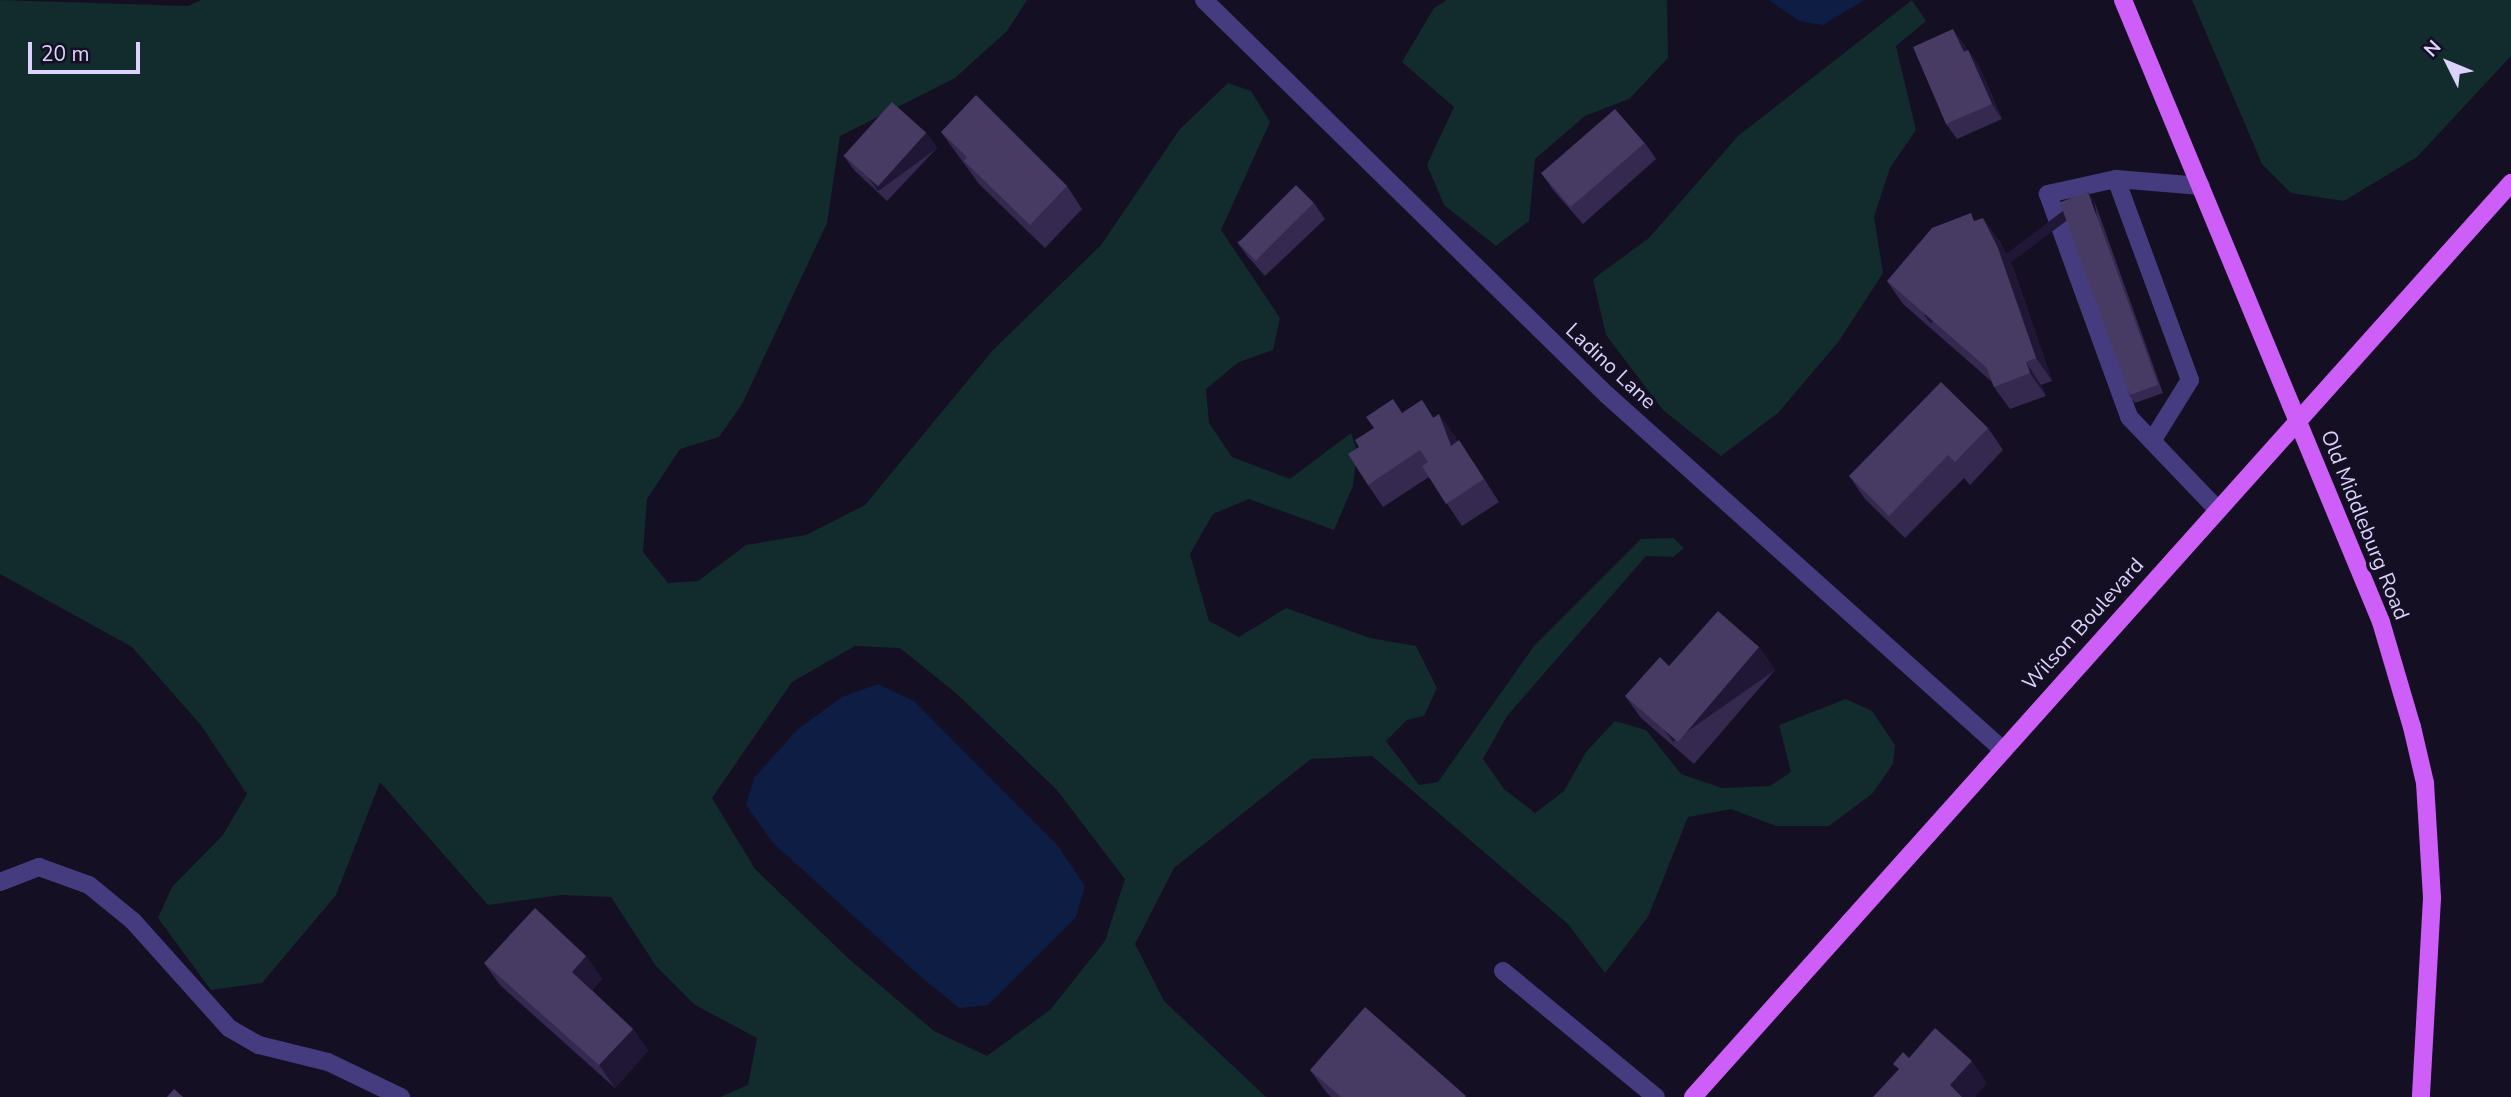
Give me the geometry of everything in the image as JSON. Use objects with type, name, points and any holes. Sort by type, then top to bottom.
[{"type":"main road","name":"Old Middleburg Road","points":[[2123,0],[2381,622],[2425,783],[2432,936],[2420,1097]]},
{"type":"main road","name":"Wilson Boulevard","points":[[1693,1097],[2511,183]]},
{"type":"street","name":"Ladino Lane","points":[[1204,0],[1607,395],[2003,750]]},
{"type":"street","points":[[2116,179],[2190,380],[2152,441]]},
{"type":"street","points":[[2201,186],[2116,179],[2048,194],[2129,417],[2218,510]]},
{"type":"street","points":[[0,882],[39,867],[89,885],[133,921],[229,1028],[259,1045],[327,1062],[401,1097]]},
{"type":"street","points":[[1503,971],[1656,1097]]},
{"type":"green space","points":[[0,0],[188,6],[201,0],[1027,0],[1007,31],[955,78],[840,136],[827,223],[742,404],[719,437],[680,449],[647,499],[643,552],[668,583],[698,581],[746,545],[806,535],[865,505],[993,350],[1101,245],[1180,129],[1228,83],[1251,91],[1270,122],[1221,230],[1280,318],[1273,350],[1239,362],[1206,389],[1209,423],[1232,457],[1290,479],[1351,433],[1357,451],[1353,486],[1334,530],[1249,499],[1213,514],[1190,554],[1209,621],[1239,637],[1286,608],[1370,638],[1416,646],[1437,688],[1424,716],[1407,720],[1386,741],[1419,785],[1438,782],[1534,646],[1641,539],[1673,538],[1684,548],[1673,557],[1646,556],[1507,716],[1483,759],[1504,789],[1535,813],[1564,791],[1586,752],[1615,721],[1646,730],[1681,774],[1722,788],[1770,786],[1791,772],[1779,725],[1846,699],[1872,711],[1895,745],[1893,764],[1872,794],[1829,826],[1776,826],[1731,809],[1688,817],[1648,917],[1605,973],[1568,924],[1372,756],[1311,759],[1174,868],[1135,944],[1164,1001],[1266,1097],[720,1097],[748,1085],[757,1038],[695,1005],[656,966],[611,897],[561,895],[488,905],[380,782],[336,895],[262,983],[211,990],[158,918],[172,887],[223,835],[247,794],[200,724],[132,647],[0,574]],"holes":[[[855,646],[900,648],[957,694],[1056,789],[1125,879],[1105,941],[1050,1010],[987,1056],[934,1031],[849,959],[755,869],[712,798],[792,682]]]},
{"type":"green space","points":[[1447,0],[1667,0],[1668,58],[1629,99],[1585,116],[1535,159],[1529,221],[1496,246],[1444,205],[1427,165],[1454,107],[1402,62],[1434,8]]},
{"type":"green space","points":[[1912,0],[1926,21],[1896,46],[1916,130],[1890,168],[1874,217],[1883,273],[1839,341],[1778,413],[1721,456],[1663,410],[1606,335],[1593,279],[1649,238],[1738,136]]},
{"type":"green space","points":[[2192,0],[2511,0],[2511,56],[2417,157],[2344,201],[2291,193],[2262,164]]},
{"type":"water","points":[[1769,0],[1864,0],[1823,25],[1799,21]]},
{"type":"water","points":[[878,684],[914,701],[1058,846],[1085,886],[1076,917],[988,1005],[959,1008],[921,977],[772,842],[746,805],[754,778],[798,729],[842,697]]},
{"type":"building","points":[[1953,29],[1964,52],[1968,50],[1992,104],[1946,124],[1913,47]]},
{"type":"building","points":[[976,95],[1067,186],[1030,225],[964,161],[967,157],[941,132]]},
{"type":"building","points":[[892,102],[926,133],[878,186],[844,156]]},
{"type":"building","points":[[1615,109],[1645,143],[1571,207],[1541,173]]},
{"type":"building","points":[[1296,185],[1314,203],[1256,261],[1238,243]]},
{"type":"building","points":[[2088,192],[2158,385],[2130,395],[2060,202]]},
{"type":"building","points":[[1971,213],[1974,221],[1983,218],[1998,248],[2036,358],[2026,362],[2030,373],[1994,387],[1987,368],[1887,281],[1932,228]]},
{"type":"building","points":[[1941,382],[1988,428],[1955,462],[1948,455],[1889,516],[1849,476]]},
{"type":"building","points":[[1393,399],[1402,413],[1422,400],[1433,418],[1439,414],[1451,446],[1459,440],[1484,479],[1446,504],[1422,466],[1428,462],[1420,450],[1368,485],[1348,454],[1359,447],[1355,440],[1374,428],[1366,417]]},
{"type":"building","points":[[1718,611],[1759,647],[1678,742],[1625,696],[1660,657],[1669,666]]},
{"type":"building","points":[[535,908],[586,956],[572,972],[633,1029],[599,1065],[484,963]]},
{"type":"building","points":[[1365,1007],[1466,1096],[1341,1097],[1310,1070]]},
{"type":"building","points":[[1935,1028],[1972,1061],[1950,1085],[1962,1097],[1873,1097],[1899,1069],[1893,1064],[1903,1052],[1909,1058]]},
{"type":"building","points":[[174,1089],[183,1097],[167,1097]]}]
